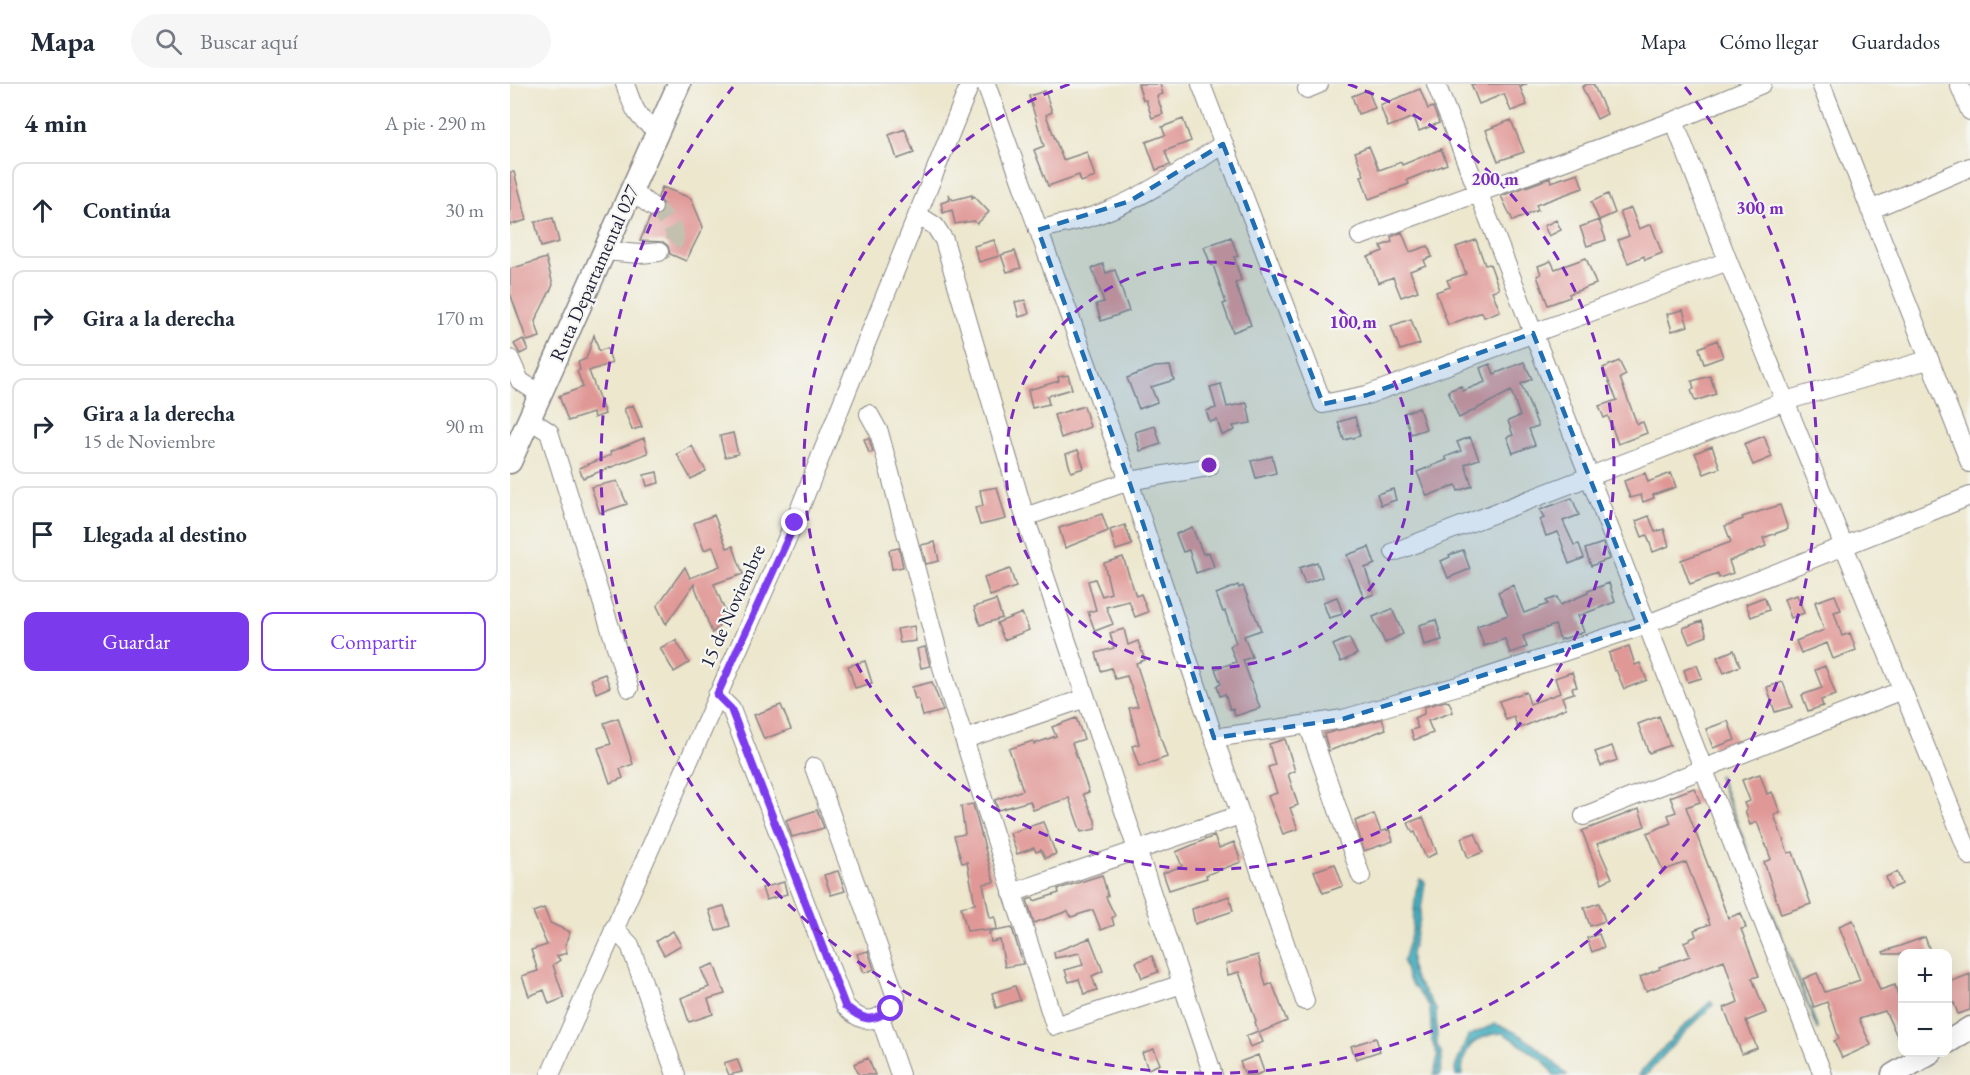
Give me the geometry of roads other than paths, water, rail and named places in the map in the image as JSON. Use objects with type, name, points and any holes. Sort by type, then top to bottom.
[{"type":"main road","name":"Ruta Departamental 027","points":[[510,462],[679,84]]},
{"type":"main road","points":[[1952,1039],[1970,1028]]},
{"type":"main road","points":[[1893,1075],[1923,1057]]},
{"type":"street","points":[[625,84],[633,108],[641,119],[658,130]]},
{"type":"street","name":"15 de Noviembre","points":[[550,1075],[795,523],[970,84]]},
{"type":"street","points":[[986,84],[1129,481],[1240,815],[1305,1001]]},
{"type":"street","points":[[1200,84],[1323,404],[1367,395],[1728,261]]},
{"type":"street","points":[[1436,84],[1823,1075]]},
{"type":"street","points":[[1360,236],[1674,121],[1762,84]]},
{"type":"street","points":[[1821,84],[1970,463]]},
{"type":"street","points":[[1959,84],[1970,111]]},
{"type":"street","points":[[1674,121],[1728,261],[1970,856]]},
{"type":"street","points":[[1038,230],[1100,214],[1130,201],[1161,186],[1223,144]]},
{"type":"street","points":[[1870,210],[1970,167]]},
{"type":"street","points":[[631,191],[653,207]]},
{"type":"street","points":[[918,215],[935,226],[944,240],[1025,517],[1213,1075]]},
{"type":"street","points":[[604,251],[640,254],[659,252]]},
{"type":"street","points":[[510,359],[520,381],[540,394]]},
{"type":"street","points":[[1394,552],[1785,401],[1928,360]]},
{"type":"street","points":[[869,414],[879,432],[946,682],[1055,1026],[1182,984]]},
{"type":"street","points":[[529,419],[549,432],[629,688]]},
{"type":"street","points":[[1025,517],[1129,481],[1209,467]]},
{"type":"street","points":[[1214,738],[1343,720],[1475,681],[1647,624],[1970,496]]},
{"type":"street","points":[[1584,816],[1903,690]]},
{"type":"street","points":[[717,695],[731,709],[845,1006],[862,1018],[880,1017],[891,1009],[897,997],[814,767]]},
{"type":"street","points":[[965,740],[1086,698]]},
{"type":"street","points":[[1308,724],[1361,876]]},
{"type":"street","points":[[1012,893],[1240,815]]},
{"type":"street","points":[[614,928],[630,945],[676,1075]]},
{"type":"street","points":[[880,1017],[900,1075]]},
{"type":"water","points":[[1719,776],[1818,1029],[1817,1029]]},
{"type":"water","points":[[1420,879],[1425,882],[1419,923],[1411,953],[1411,968],[1415,979],[1436,1009],[1437,1045],[1442,1059],[1440,1075],[1434,1075],[1438,1057],[1432,1041],[1430,1007],[1408,979],[1403,961],[1412,932],[1416,891]]},
{"type":"water","points":[[1711,1001],[1713,1005],[1646,1075],[1638,1075],[1680,1030]]},
{"type":"water","points":[[1495,1024],[1525,1038],[1567,1075],[1554,1075],[1543,1060],[1503,1033],[1485,1036],[1472,1044],[1465,1056],[1462,1075],[1456,1075],[1455,1068],[1468,1036]]},
{"type":"tunnel","points":[[653,207],[670,224],[675,237],[668,247],[659,252]]}]
